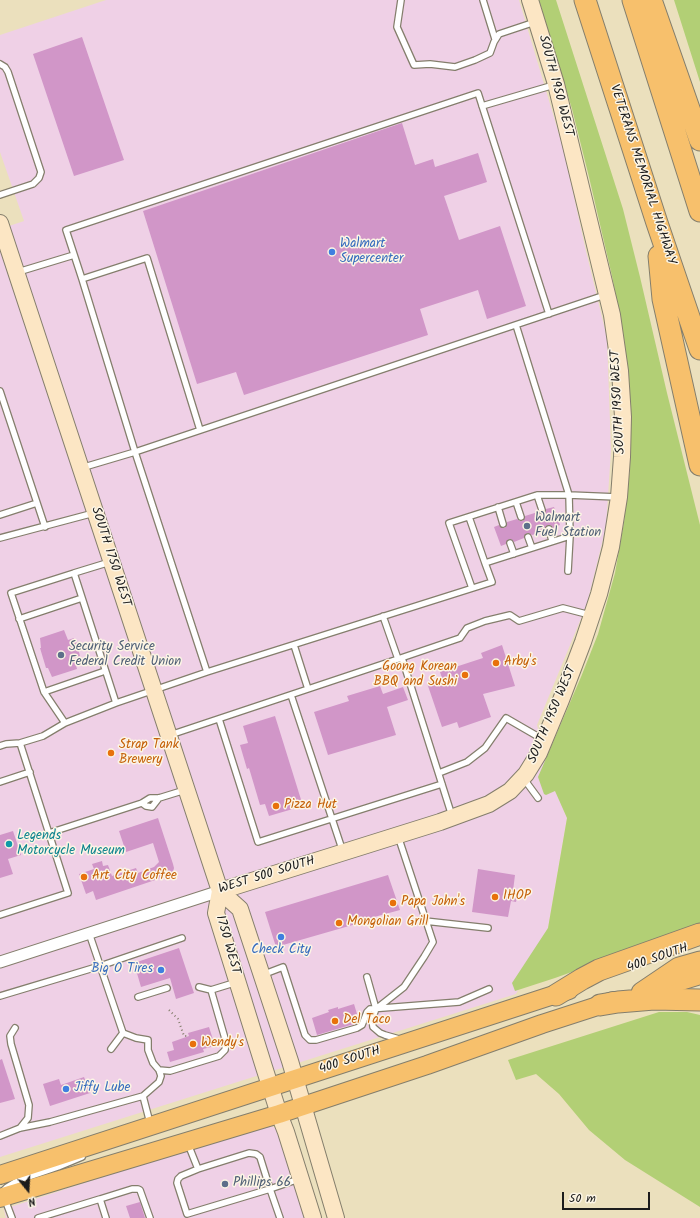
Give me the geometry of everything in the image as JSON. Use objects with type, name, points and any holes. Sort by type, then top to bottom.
[{"type":"highway","name":"VETERANS MEMORIAL HIGHWAY","points":[[585,0],[657,223],[700,349]]},
{"type":"highway","points":[[633,0],[700,211]]},
{"type":"highway","points":[[651,0],[700,140]]},
{"type":"highway","points":[[657,223],[663,299],[700,465]]},
{"type":"highway","points":[[556,995],[599,970],[700,934]]},
{"type":"highway","points":[[642,993],[679,968],[700,962]]},
{"type":"highway","points":[[600,1005],[654,998],[700,1000]]},
{"type":"main road","name":"400 SOUTH","points":[[0,1175],[556,995],[700,945]]},
{"type":"main road","name":"400 SOUTH","points":[[2,1198],[279,1114],[428,1065],[542,1024],[700,975]]},
{"type":"street","name":"SOUTH 1950 WEST","points":[[525,776],[539,753],[561,700],[599,594],[611,547],[619,497],[622,457],[620,371],[613,321],[556,84],[530,0]]},
{"type":"street","name":"SOUTH 1750 WEST","points":[[0,223],[3,242],[16,272],[220,891]]},
{"type":"street","name":"WEST 500 SOUTH","points":[[0,962],[453,817],[489,804],[510,791],[525,776]]},
{"type":"street","name":"1750 WEST","points":[[220,891],[240,909],[295,1079],[336,1218]]},
{"type":"street","name":"1750 WEST","points":[[220,891],[216,913],[270,1088],[286,1132],[313,1218]]},
{"type":"lane","points":[[401,0],[397,27],[414,65],[430,64],[455,67],[490,53],[495,39],[499,34],[537,22]]},
{"type":"lane","points":[[483,0],[495,39]]},
{"type":"lane","points":[[0,64],[5,67],[8,72],[41,172],[39,178],[33,184],[0,195]]},
{"type":"lane","points":[[482,106],[556,84]]},
{"type":"lane","points":[[207,672],[135,452],[66,230],[478,93],[549,314]]},
{"type":"lane","points":[[16,272],[74,255]]},
{"type":"lane","points":[[82,279],[147,258],[200,430]]},
{"type":"lane","points":[[81,468],[135,452],[607,295]]},
{"type":"lane","points":[[516,325],[569,495],[570,536],[568,571]]},
{"type":"lane","points":[[0,391],[45,527]]},
{"type":"lane","points":[[472,588],[449,523],[537,495],[619,497]]},
{"type":"lane","points":[[537,495],[542,510]]},
{"type":"lane","points":[[516,502],[522,517]]},
{"type":"lane","points":[[0,515],[37,503]]},
{"type":"lane","points":[[498,508],[503,524]]},
{"type":"lane","points":[[0,538],[96,513]]},
{"type":"lane","points":[[0,746],[20,743],[43,736],[65,722],[207,672],[492,582],[469,516]]},
{"type":"lane","points":[[548,529],[552,541]]},
{"type":"lane","points":[[485,563],[570,536]]},
{"type":"lane","points":[[528,537],[532,548]]},
{"type":"lane","points":[[510,543],[514,554]]},
{"type":"lane","points":[[65,722],[44,692],[11,593],[112,561]]},
{"type":"lane","points":[[74,573],[116,703]]},
{"type":"lane","points":[[19,619],[82,598]]},
{"type":"lane","points":[[169,735],[460,638],[467,628],[510,614],[519,622],[563,608],[592,616]]},
{"type":"lane","points":[[383,616],[400,658],[453,817]]},
{"type":"lane","points":[[294,645],[308,689]]},
{"type":"lane","points":[[44,692],[106,671]]},
{"type":"lane","points":[[291,694],[343,852]]},
{"type":"lane","points":[[439,773],[467,762],[485,748],[506,718],[544,740]]},
{"type":"lane","points":[[219,719],[258,842],[442,784]]},
{"type":"lane","points":[[0,915],[68,893],[20,743]]},
{"type":"lane","points":[[0,782],[30,772]]},
{"type":"lane","points":[[525,776],[538,798]]},
{"type":"lane","points":[[49,833],[142,803],[150,798],[159,798],[187,790]]},
{"type":"lane","points":[[398,835],[433,942],[404,987],[376,1009],[372,1019],[373,1028],[385,1035],[414,1041]]},
{"type":"lane","points":[[426,921],[488,928]]},
{"type":"lane","points":[[89,933],[123,1033]]},
{"type":"lane","points":[[0,996],[100,966],[182,938]]},
{"type":"lane","points":[[262,975],[283,967],[305,1035],[310,1040],[316,1040],[357,1028],[362,1025],[367,1012],[370,1009],[459,1002],[489,990]]},
{"type":"lane","points":[[367,977],[376,1009]]},
{"type":"lane","points":[[199,987],[211,990],[237,982]]},
{"type":"lane","points":[[138,997],[167,988]]},
{"type":"lane","points":[[158,1070],[170,1071],[220,1056],[225,1050],[226,1042],[211,990]]},
{"type":"lane","points":[[15,1028],[10,1036],[10,1044],[29,1105],[28,1118],[20,1128]]},
{"type":"lane","points":[[0,1135],[20,1128],[50,1122],[143,1096],[159,1082],[161,1076],[153,1063],[148,1050],[148,1040],[136,1038],[123,1033]]},
{"type":"lane","points":[[111,1049],[123,1033]]},
{"type":"lane","points":[[143,1096],[150,1126]]},
{"type":"lane","points":[[12,1218],[2,1198],[4,1190],[11,1184],[58,1167],[129,1133]]},
{"type":"lane","points":[[187,1142],[198,1169]]},
{"type":"lane","points":[[280,1218],[270,1189],[260,1157],[256,1154],[249,1153],[198,1169],[181,1176],[178,1179],[177,1183],[187,1216],[270,1189],[301,1179]]},
{"type":"lane","points":[[38,1218],[132,1189],[140,1190],[150,1218]]},
{"type":"lane","points":[[100,1200],[106,1218]]},
{"type":"path","points":[[169,1010],[178,1019],[184,1036],[189,1036]]},
{"type":"shaded area","points":[[106,0],[519,0],[564,151],[607,338],[611,450],[606,527],[587,604],[537,725],[555,790],[567,818],[548,928],[516,994],[0,1157],[0,229],[24,221],[0,152],[0,35]]},
{"type":"shaded area","points":[[264,1125],[280,1130],[311,1218],[6,1218],[4,1209]]},
{"type":"green space","points":[[539,0],[556,0],[623,209],[700,525],[700,926],[515,991],[512,983],[548,928],[567,818],[555,791],[546,795],[544,794],[538,777],[598,634],[615,573],[624,522],[630,469],[631,428],[628,369],[623,332],[612,276],[572,109]]},
{"type":"green space","points":[[674,0],[700,0],[700,82]]},
{"type":"green space","points":[[659,1012],[687,1012],[700,1015],[700,1207],[625,1160],[589,1130],[559,1094],[536,1074],[516,1080],[508,1060]]},
{"type":"building","points":[[82,37],[124,160],[74,176],[33,54]]},
{"type":"building","name":"Walmart Supercenter","points":[[402,123],[415,165],[433,159],[435,167],[478,153],[487,182],[444,196],[459,240],[500,226],[526,306],[487,319],[478,290],[420,309],[428,335],[244,395],[236,372],[197,384],[143,211]]},
{"type":"building","name":"Walmart Fuel Station","points":[[554,507],[560,525],[553,528],[551,525],[548,525],[545,527],[545,531],[532,535],[527,533],[524,538],[514,542],[509,539],[506,544],[501,546],[494,527],[499,525],[502,528],[505,528],[507,522],[517,519],[523,521],[525,516],[538,512],[543,514],[546,509]]},
{"type":"building","name":"Security Service Federal Credit Union","points":[[64,630],[68,640],[74,638],[76,641],[80,656],[74,658],[77,669],[52,677],[48,668],[46,668],[40,648],[40,638]]},
{"type":"building","points":[[502,645],[515,686],[483,694],[491,717],[459,728],[457,722],[442,727],[427,683],[442,678],[440,672],[483,658],[481,653]]},
{"type":"building","points":[[380,686],[383,694],[403,687],[408,700],[387,707],[396,735],[328,755],[314,712],[349,701],[347,696]]},
{"type":"building","points":[[275,716],[303,806],[269,816],[265,804],[260,805],[249,768],[247,769],[240,745],[248,743],[243,726]]},
{"type":"building","points":[[158,818],[173,864],[173,872],[170,875],[96,900],[93,891],[86,894],[79,874],[94,869],[92,864],[102,861],[103,866],[108,865],[112,876],[136,868],[138,873],[154,867],[159,862],[153,843],[126,852],[119,831]]},
{"type":"building","name":"Legends Motorcycle Museum","points":[[13,831],[21,855],[8,859],[13,874],[0,878],[0,835]]},
{"type":"building","name":"IHOP","points":[[478,869],[515,875],[513,891],[518,892],[516,902],[511,901],[508,917],[472,912]]},
{"type":"building","points":[[388,875],[400,910],[276,947],[265,912]]},
{"type":"building","name":"Big O Tires","points":[[179,948],[194,993],[176,999],[170,978],[141,987],[134,963]]},
{"type":"building","name":"Del Taco","points":[[354,1004],[357,1014],[355,1014],[357,1023],[317,1035],[312,1018],[329,1012],[328,1010],[338,1007],[338,1009]]},
{"type":"building","name":"Wendy's","points":[[209,1027],[215,1046],[203,1049],[204,1052],[170,1062],[167,1052],[174,1050],[172,1042],[189,1036],[188,1033]]},
{"type":"building","points":[[2,1059],[15,1099],[0,1103],[0,1060]]},
{"type":"building","name":"Jiffy Lube","points":[[84,1077],[90,1093],[50,1106],[43,1084],[59,1079],[61,1085]]},
{"type":"building","points":[[140,1202],[145,1218],[130,1218],[126,1206]]},
{"type":"place","name":"Walmart Supercenter","points":[[332,252]]},
{"type":"place","name":"Walmart Fuel Station","points":[[527,526]]},
{"type":"place","name":"Security Service Federal Credit Union","points":[[61,655]]},
{"type":"place","name":"Arby's","points":[[496,663]]},
{"type":"place","name":"Goong Korean BBQ and Sushi","points":[[465,675]]},
{"type":"place","name":"Strap Tank Brewery","points":[[111,753]]},
{"type":"place","name":"Pizza Hut","points":[[276,806]]},
{"type":"place","name":"Legends Motorcycle Museum","points":[[9,844]]},
{"type":"place","name":"Art City Coffee","points":[[84,877]]},
{"type":"place","name":"IHOP","points":[[495,897]]},
{"type":"place","name":"Papa John's","points":[[393,903]]},
{"type":"place","name":"Mongolian Grill","points":[[339,923]]},
{"type":"place","name":"Check City","points":[[281,937]]},
{"type":"place","name":"Big O Tires","points":[[161,970]]},
{"type":"place","name":"Del Taco","points":[[335,1021]]},
{"type":"place","name":"Wendy's","points":[[193,1044]]},
{"type":"place","name":"Jiffy Lube","points":[[66,1089]]},
{"type":"place","name":"Phillips 66","points":[[225,1184]]}]
